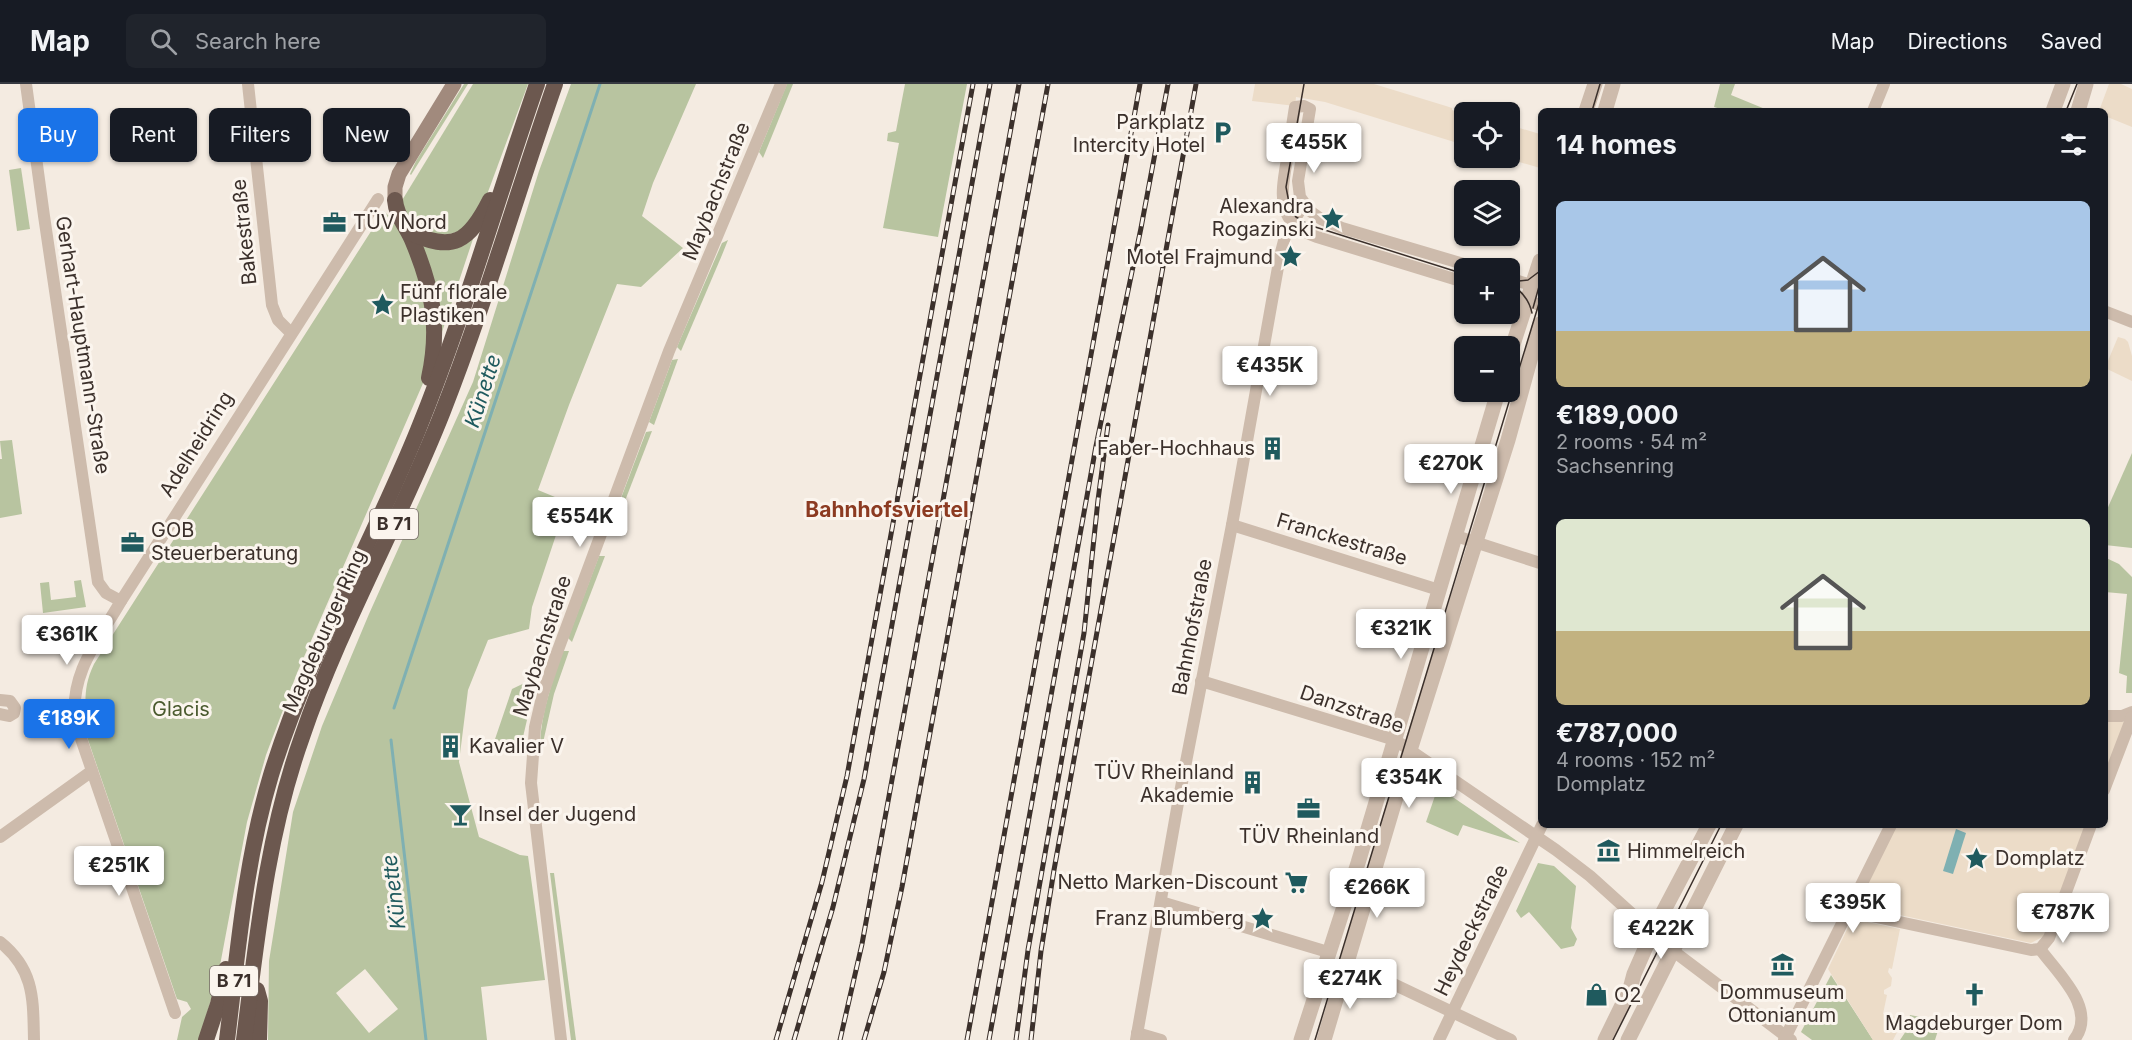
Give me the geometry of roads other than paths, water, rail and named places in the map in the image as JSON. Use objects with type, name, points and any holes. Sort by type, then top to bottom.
[{"type":"highway","name":"Magdeburger Ring","points":[[227,1040],[251,862],[262,807],[286,729],[325,634],[417,432],[454,333],[537,84]]},
{"type":"highway","name":"Magdeburger Ring","points":[[244,1040],[272,842],[301,737],[328,669],[411,487],[447,401],[471,337],[555,84]]},
{"type":"highway","points":[[409,232],[437,243],[450,243],[464,236],[483,214],[513,152]]},
{"type":"highway","points":[[386,200],[409,232],[427,277],[434,312],[433,356],[417,432]]},
{"type":"highway","points":[[206,1040],[241,923]]},
{"type":"highway","points":[[253,968],[260,1001],[259,1040]]},
{"type":"main road","name":"Adelheidring","points":[[386,200],[395,187],[399,174],[454,84]]},
{"type":"street","name":"Gerhart-Hauptmann-Straße","points":[[26,84],[98,582],[106,593],[121,601]]},
{"type":"street","name":"Bakestraße","points":[[248,84],[272,306],[278,320],[291,333]]},
{"type":"street","name":"Maybachstraße","points":[[561,1040],[531,789],[533,740],[540,701],[669,351],[781,84]]},
{"type":"street","points":[[1587,108],[1594,84]]},
{"type":"street","points":[[1606,108],[1613,84]]},
{"type":"street","points":[[1874,108],[1884,84]]},
{"type":"street","points":[[2054,108],[2063,84]]},
{"type":"street","points":[[2079,108],[2086,84]]},
{"type":"street","points":[[1454,261],[1332,224],[1315,216],[1304,204],[1299,193],[1298,181],[1310,110],[1300,106],[1295,107],[1282,191],[1284,209],[1293,224],[1305,233],[1454,279]]},
{"type":"street","name":"Adelheidring","points":[[175,1013],[75,721],[75,693],[82,668],[121,601],[291,333],[386,200]]},
{"type":"street","name":"Bahnhofstraße","points":[[1137,1036],[1278,264],[1286,233],[1304,204]]},
{"type":"street","points":[[1519,336],[1534,303],[1537,287],[1520,282]]},
{"type":"street","points":[[2108,313],[2132,322]]},
{"type":"street","points":[[1324,1040],[1410,750],[1517,410],[1538,331]]},
{"type":"street","points":[[1301,1040],[1358,863],[1495,402]]},
{"type":"street","name":"Franckestraße","points":[[1232,525],[1439,590]]},
{"type":"street","points":[[1456,536],[1538,562]]},
{"type":"street","name":"Danzstraße","points":[[1201,681],[1395,740],[1539,831],[1672,950],[1787,1039]]},
{"type":"street","points":[[0,700],[10,700],[15,708],[14,713],[9,716],[0,714]]},
{"type":"street","points":[[2108,716],[2122,716],[2132,712]]},
{"type":"street","points":[[2108,780],[2132,717]]},
{"type":"street","points":[[0,837],[92,771]]},
{"type":"street","points":[[1605,1040],[1630,989],[1636,969],[1653,933],[1706,828]]},
{"type":"street","points":[[1628,1040],[1734,828]]},
{"type":"street","points":[[1787,1039],[1890,828]]},
{"type":"street","points":[[1848,911],[2031,950],[2040,949],[2049,938],[2090,828]]},
{"type":"street","name":"Heydeckstraße","points":[[1439,1040],[1539,831]]},
{"type":"street","points":[[1161,902],[1328,952]]},
{"type":"street","points":[[0,942],[17,959],[29,980],[33,1000],[34,1040]]},
{"type":"street","points":[[2040,949],[2080,1004],[2082,1025],[2074,1040]]},
{"type":"street","points":[[1347,962],[1511,1040]]},
{"type":"street","points":[[1137,1036],[1161,1040]]},
{"type":"water","points":[[1956,829],[1966,833],[1953,874],[1943,871]]},
{"type":"waterway","name":"Künette","points":[[394,708],[600,84]]},
{"type":"waterway","name":"Künette","points":[[391,740],[426,1040]]},
{"type":"tram line","points":[[1304,84],[1286,187],[1290,208],[1296,217],[1309,225],[1454,271]]},
{"type":"tram line","points":[[1593,108],[1600,84]]},
{"type":"tram line","points":[[2067,108],[2077,84]]},
{"type":"tram line","points":[[1520,281],[1528,280],[1538,272]]},
{"type":"tram line","points":[[1533,308],[1538,290]]},
{"type":"tram line","points":[[1520,292],[1529,303],[1532,313]]},
{"type":"tram line","points":[[1315,1040],[1538,307]]},
{"type":"tram line","points":[[1613,1040],[1719,828]]},
{"type":"railway","points":[[776,1040],[822,882],[847,776],[973,84]]},
{"type":"railway","points":[[794,1040],[833,907],[864,779],[990,84]]},
{"type":"railway","points":[[840,1040],[862,944],[1019,84]]},
{"type":"railway","points":[[864,1040],[884,972],[902,887],[1048,84]]},
{"type":"railway","points":[[967,1040],[1140,84]]},
{"type":"railway","points":[[989,1040],[1096,446],[1168,84]]},
{"type":"railway","points":[[1031,1040],[1041,951],[1054,870],[1196,84]]},
{"type":"railway","points":[[1016,1040],[1028,950],[1084,633],[1108,425]]},
{"type":"place","name":"Parkplatz Intercity Hotel","points":[[1223,133]]},
{"type":"place","name":"Alexandra Rogazinski","points":[[1332,218]]},
{"type":"place","name":"TÜV Nord","points":[[335,222]]},
{"type":"place","name":"Motel Frajmund","points":[[1291,257]]},
{"type":"place","name":"Fünf florale Plastiken","points":[[382,304]]},
{"type":"place","name":"Faber-Hochhaus","points":[[1273,448]]},
{"type":"place","name":"GOB Steuerberatung","points":[[133,542]]},
{"type":"place","name":"Kavalier V","points":[[451,746]]},
{"type":"place","name":"TÜV Rheinland Akademie","points":[[1252,783]]},
{"type":"place","name":"TÜV Rheinland","points":[[1309,808]]},
{"type":"place","name":"Insel der Jugend","points":[[460,814]]},
{"type":"place","name":"Himmelreich","points":[[1609,851]]},
{"type":"place","name":"Domplatz","points":[[1977,858]]},
{"type":"place","name":"Netto Marken-Discount","points":[[1296,882]]},
{"type":"place","name":"Franz Blumberg","points":[[1262,918]]},
{"type":"place","name":"Dommuseum Ottonianum","points":[[1782,964]]},
{"type":"place","name":"O2","points":[[1596,995]]},
{"type":"place","name":"Magdeburger Dom","points":[[1974,995]]},
{"type":"district","name":"Bahnhofsviertel","points":[[887,510]]},
{"type":"park label","name":"Glacis","points":[[181,709]]}]
